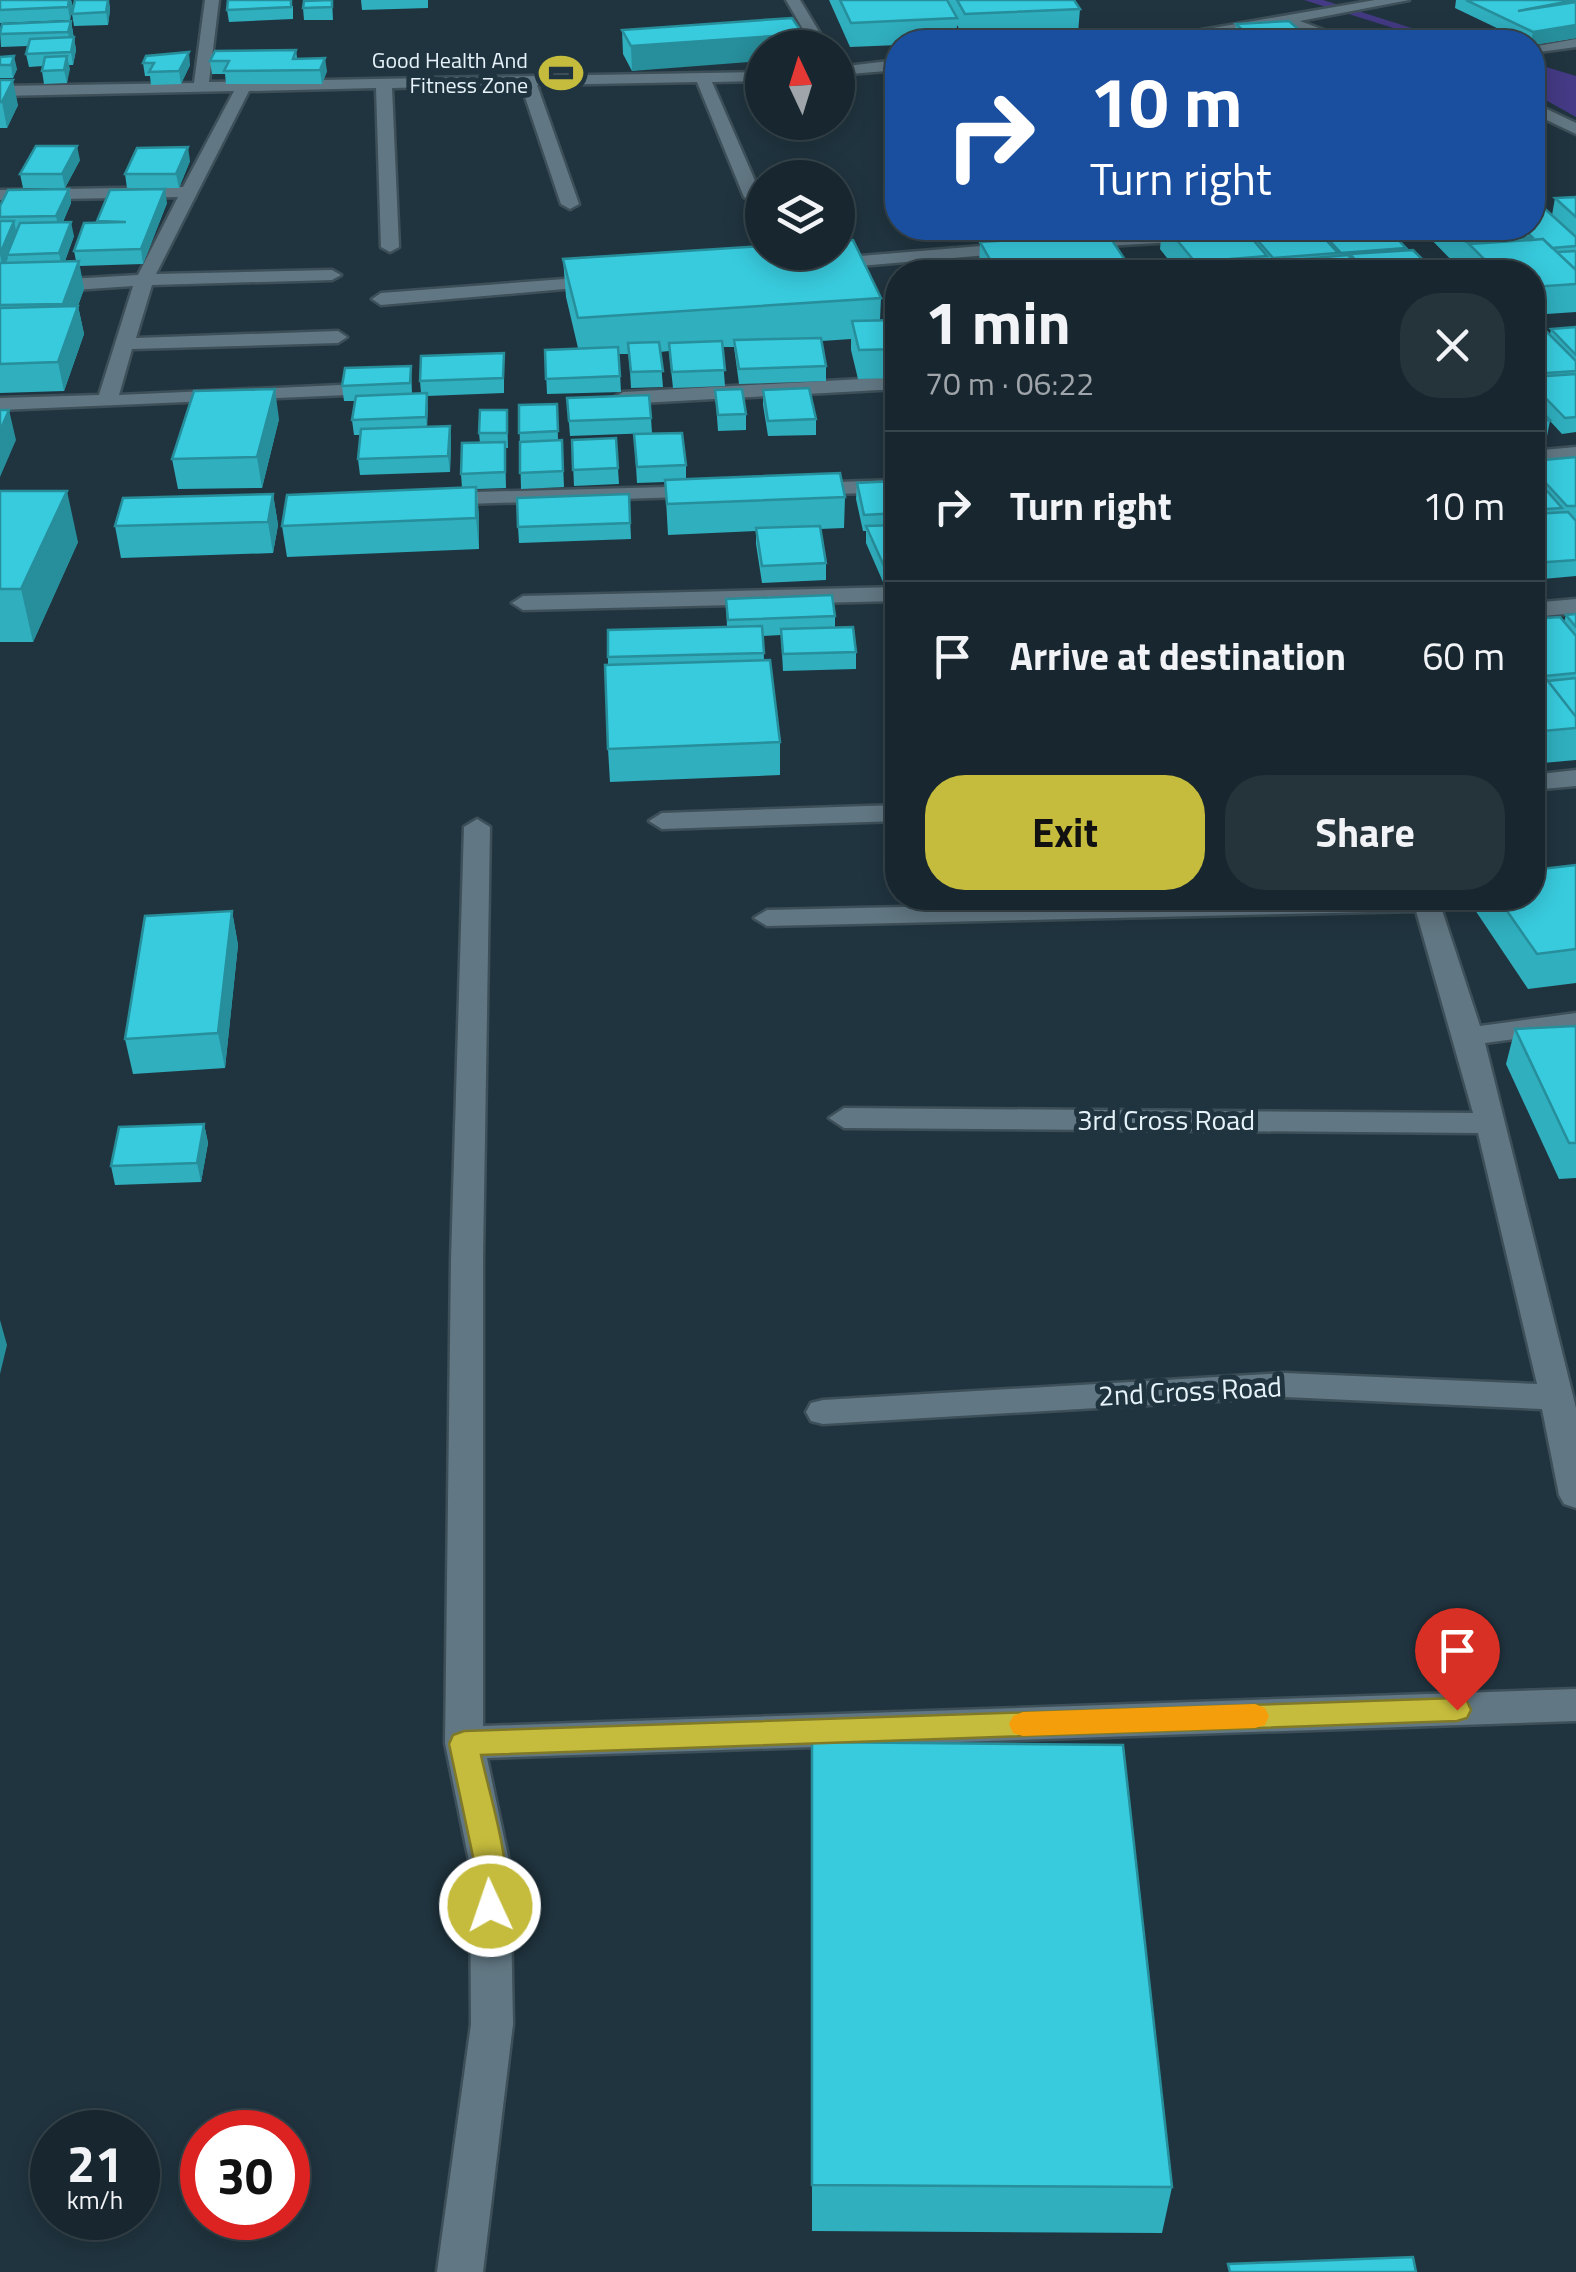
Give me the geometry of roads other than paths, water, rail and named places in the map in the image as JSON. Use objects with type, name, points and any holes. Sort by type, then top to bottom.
[{"type":"street","points":[[200,87],[212,0]]},
{"type":"street","points":[[793,0],[811,30]]},
{"type":"street","points":[[1219,30],[1402,0]]},
{"type":"street","points":[[1286,20],[1315,30]]},
{"type":"street","points":[[1545,49],[1576,43]]},
{"type":"street","points":[[855,69],[885,66]]},
{"type":"street","points":[[0,91],[745,77]]},
{"type":"street","points":[[702,78],[745,177]]},
{"type":"street","points":[[528,82],[570,204]]},
{"type":"street","points":[[107,402],[144,280],[244,86]]},
{"type":"street","points":[[384,86],[390,247]]},
{"type":"street","points":[[1545,115],[1576,129]]},
{"type":"street","points":[[0,195],[192,192]]},
{"type":"street","points":[[855,260],[1040,240]]},
{"type":"street","points":[[1101,240],[1119,260]]},
{"type":"street","points":[[0,289],[332,275]]},
{"type":"street","points":[[381,299],[615,280]]},
{"type":"street","points":[[125,344],[338,338]]},
{"type":"street","points":[[623,398],[885,384]]},
{"type":"street","points":[[0,404],[340,391]]},
{"type":"street","points":[[1545,456],[1576,454]]},
{"type":"street","points":[[780,490],[885,486]]},
{"type":"street","points":[[409,500],[722,491]]},
{"type":"street","points":[[522,603],[885,594]]},
{"type":"street","points":[[1545,609],[1576,606]]},
{"type":"street","points":[[1545,782],[1576,778]]},
{"type":"street","points":[[662,821],[885,813]]},
{"type":"street","points":[[460,2272],[492,2024],[490,1866],[464,1744],[468,1204],[477,827]]},
{"type":"street","points":[[767,918],[1060,910]]},
{"type":"street","points":[[1429,910],[1469,1036],[1557,1397],[1576,1496]]},
{"type":"street","points":[[1469,1036],[1576,1022]]},
{"type":"street","name":"3rd Cross Road","points":[[844,1118],[1489,1123]]},
{"type":"street","name":"2nd Cross Road","points":[[823,1412],[1286,1385],[1557,1397]]},
{"type":"street","points":[[464,1744],[1576,1705]]},
{"type":"waterway","points":[[1310,0],[1410,30]]},
{"type":"place","name":"Good Health And Fitness Zone","points":[[561,73]]}]
